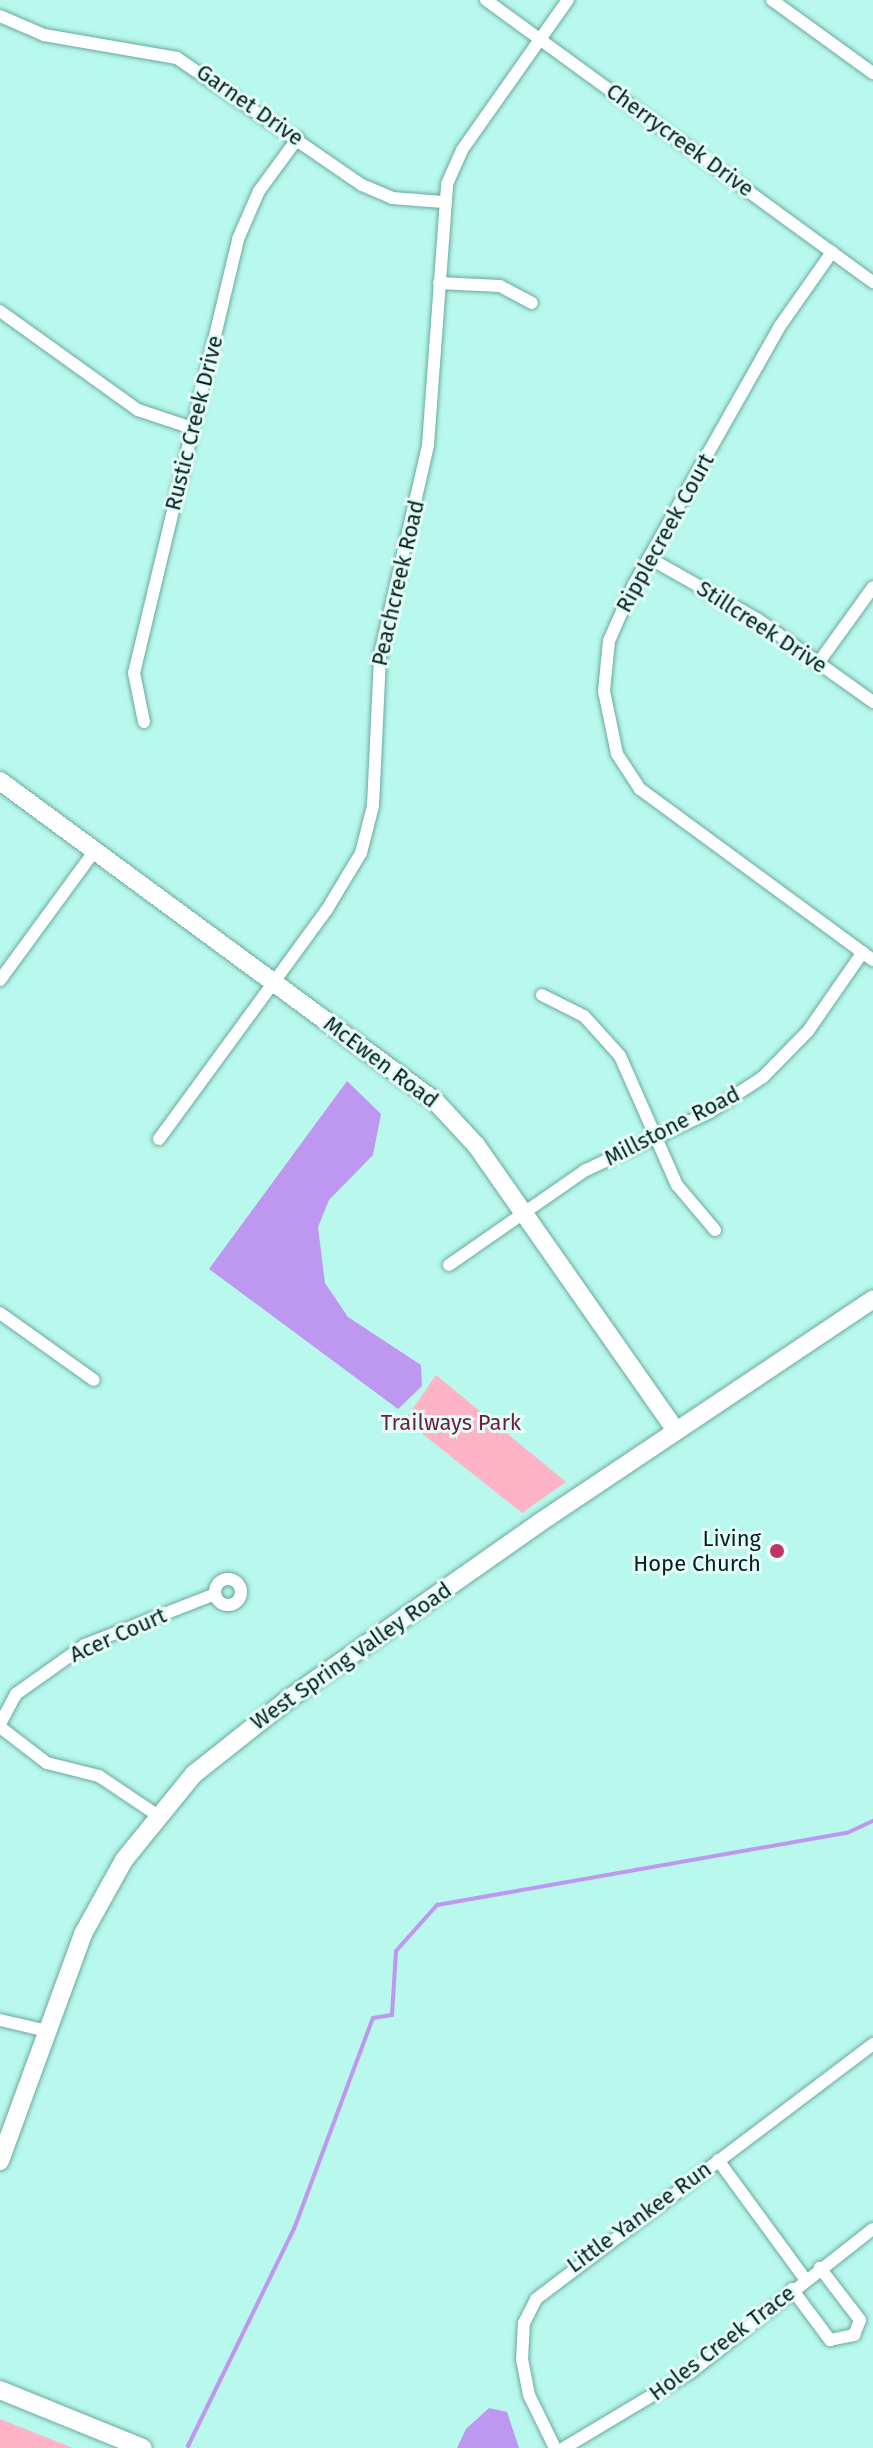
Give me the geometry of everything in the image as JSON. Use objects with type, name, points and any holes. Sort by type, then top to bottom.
[{"type":"street","name":"Cherrycreek Drive","points":[[486,0],[873,282]]},
{"type":"street","name":"Peachcreek Road","points":[[159,1139],[352,871],[369,826],[380,655],[428,445],[443,202],[462,150],[568,0]]},
{"type":"street","points":[[772,0],[873,73]]},
{"type":"street","name":"Garnet Drive","points":[[0,16],[44,35],[177,58],[376,192],[443,202]]},
{"type":"street","name":"Rustic Creek Drive","points":[[144,722],[134,673],[242,228],[298,138]]},
{"type":"street","name":"Ripplecreek Court","points":[[832,252],[780,326],[622,608],[605,663],[606,711],[617,754],[653,801],[868,956]]},
{"type":"street","points":[[439,283],[500,286],[532,303]]},
{"type":"street","points":[[0,311],[138,410],[192,428]]},
{"type":"street","name":"Stillcreek Drive","points":[[649,558],[819,662],[873,702]]},
{"type":"street","points":[[819,662],[873,587]]},
{"type":"street","name":"McEwen Road","points":[[0,781],[436,1102],[526,1214],[675,1429]]},
{"type":"street","points":[[0,980],[95,850]]},
{"type":"street","name":"Millstone Road","points":[[449,1265],[584,1171],[710,1112],[763,1077],[808,1031],[868,956]]},
{"type":"street","points":[[542,995],[572,1007],[605,1036],[686,1201],[715,1230]]},
{"type":"street","name":"West Spring Valley Road","points":[[0,2161],[83,1934],[157,1815],[242,1734],[675,1429],[873,1299]]},
{"type":"street","points":[[0,1313],[94,1380]]},
{"type":"street","name":"Acer Court","points":[[0,1725],[16,1694],[85,1645],[215,1594]]},
{"type":"street","points":[[0,1725],[47,1763],[99,1776],[157,1815]]},
{"type":"street","points":[[0,2020],[47,2031]]},
{"type":"street","name":"Little Yankee Run","points":[[555,2448],[524,2374],[521,2338],[529,2310],[555,2279],[873,2044]]},
{"type":"street","points":[[718,2160],[805,2279]]},
{"type":"street","name":"Holes Creek Trace","points":[[564,2448],[691,2372],[792,2289],[873,2229]]},
{"type":"street","points":[[792,2289],[830,2340],[854,2335],[860,2320],[820,2268]]},
{"type":"street","points":[[0,2390],[143,2448]]},
{"type":"green space","name":"Trailways Park","points":[[436,1375],[566,1482],[522,1513],[405,1420]]},
{"type":"green space","points":[[0,2419],[73,2448],[0,2448]]},
{"type":"shaded area","points":[[347,1081],[381,1114],[373,1155],[329,1200],[318,1227],[325,1283],[348,1317],[421,1365],[422,1386],[398,1409],[209,1269]]},
{"type":"shaded area","points":[[489,2408],[507,2412],[519,2448],[457,2448],[466,2429]]},
{"type":"waterway","points":[[188,2446],[294,2229],[373,2018],[392,2015],[396,1951],[437,1905],[847,1833],[873,1821]]},
{"type":"place","name":"Living Hope Church","points":[[777,1551]]}]
